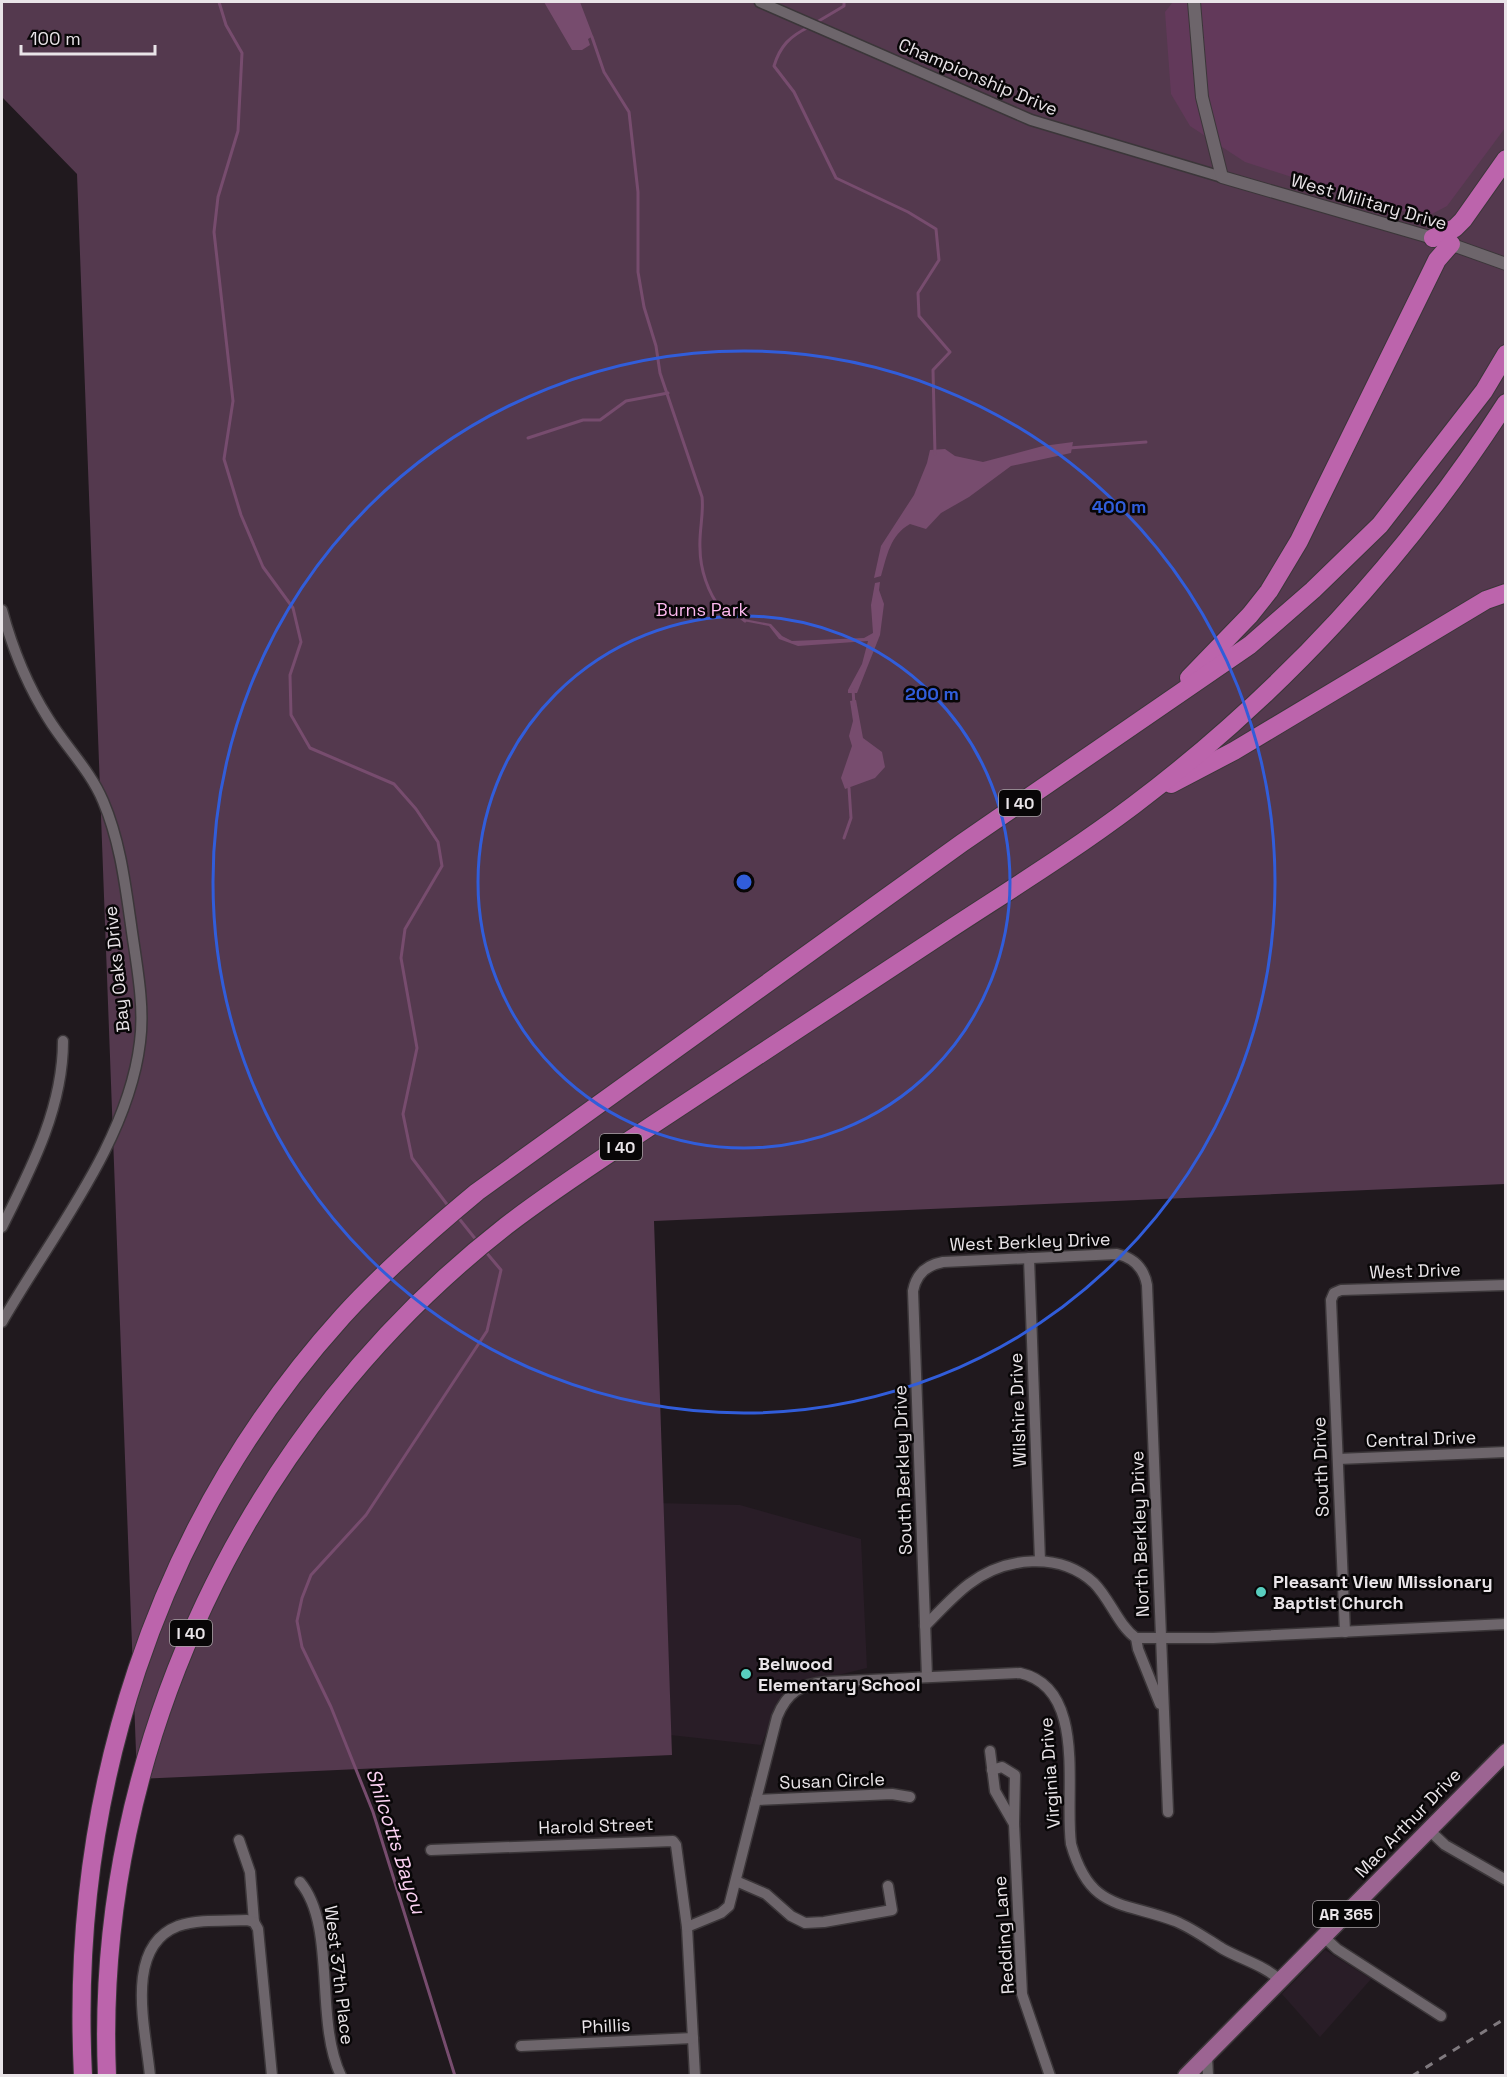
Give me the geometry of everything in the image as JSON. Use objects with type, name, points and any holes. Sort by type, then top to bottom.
[{"type":"highway","points":[[1434,267],[1428,237],[1455,228],[1463,220],[1506,159]]},
{"type":"highway","points":[[1167,702],[1250,615],[1282,571],[1434,267],[1442,253],[1458,246],[1463,220]]},
{"type":"highway","name":"I 40","points":[[83,2076],[80,2001],[88,1874],[106,1774],[145,1643],[199,1523],[242,1450],[296,1373],[343,1316],[427,1234],[477,1192],[962,843],[1250,645],[1313,590],[1380,525],[1484,391],[1506,354]]},
{"type":"highway","name":"I 40","points":[[107,2076],[106,1994],[120,1868],[142,1769],[168,1690],[190,1635],[236,1541],[297,1445],[352,1374],[430,1291],[504,1227],[619,1148],[1082,843],[1138,802],[1256,702],[1354,603],[1438,499],[1506,403]]},
{"type":"highway","points":[[1138,802],[1234,752],[1486,600],[1506,593]]},
{"type":"main road","name":"Mac Arthur Drive","points":[[1197,2074],[1207,2055],[1506,1752]]},
{"type":"street","name":"Championship Drive","points":[[760,2],[1030,120],[1222,177]]},
{"type":"street","points":[[1194,2],[1202,98],[1222,177]]},
{"type":"street","name":"West Military Drive","points":[[1222,177],[1458,246],[1506,264]]},
{"type":"street","name":"Bay Oaks Drive","points":[[2,610],[17,656],[37,700],[65,745],[90,776],[113,828],[126,888],[141,1029],[133,1077],[96,1167],[2,1322]]},
{"type":"street","points":[[2,1227],[28,1173],[55,1101],[61,1082],[63,1041]]},
{"type":"street","name":"West Berkley Drive","points":[[928,1267],[943,1262],[1117,1254],[1133,1260]]},
{"type":"street","name":"Wilshire Drive","points":[[1029,1258],[1040,1561]]},
{"type":"street","name":"North Berkley Drive","points":[[1133,1260],[1141,1268],[1147,1285],[1168,1812]]},
{"type":"street","name":"South Berkley Drive","points":[[927,1677],[913,1291],[916,1278],[928,1267]]},
{"type":"street","name":"West Drive","points":[[1331,1300],[1335,1293],[1341,1290],[1506,1285]]},
{"type":"street","name":"South Drive","points":[[1331,1300],[1345,1632]]},
{"type":"street","name":"Central Drive","points":[[1338,1459],[1506,1452]]},
{"type":"street","points":[[925,1626],[956,1595],[984,1575],[1006,1566],[1040,1561],[1069,1568],[1093,1583],[1136,1638],[1137,1649],[1164,1717]]},
{"type":"street","points":[[1136,1638],[1160,1639],[1506,1624]]},
{"type":"street","name":"Virginia Drive","points":[[687,1927],[727,1908],[782,1704],[801,1686],[826,1682],[1020,1673],[1041,1681],[1061,1704],[1066,1721],[1071,1844],[1076,1862],[1088,1883],[1115,1904],[1181,1924],[1225,1950],[1262,1966],[1280,1980]]},
{"type":"street","name":"Redding Lane","points":[[990,1751],[1000,1802],[1014,1824]]},
{"type":"street","name":"Redding Lane","points":[[992,1770],[1002,1767],[1014,1775],[1022,1994],[1050,2076]]},
{"type":"street","name":"Susan Circle","points":[[756,1800],[892,1794],[910,1797]]},
{"type":"street","points":[[1429,1830],[1445,1845],[1506,1880]]},
{"type":"street","name":"Harold Street","points":[[431,1850],[671,1839],[676,1845],[687,1927]]},
{"type":"street","points":[[239,1840],[248,1863],[255,1922],[258,1929],[272,2076]]},
{"type":"street","points":[[736,1881],[766,1894],[794,1918],[811,1923],[892,1910],[888,1886]]},
{"type":"street","name":"West 37th Place","points":[[300,1882],[317,1908],[330,2041],[341,2076]]},
{"type":"street","points":[[150,2076],[142,1980],[144,1962],[152,1945],[168,1932],[189,1923],[247,1920],[255,1922]]},
{"type":"street","points":[[687,1927],[695,2076]]},
{"type":"street","points":[[1324,1937],[1337,1949],[1441,2016]]},
{"type":"street","name":"Phillis","points":[[520,2046],[693,2038]]},
{"type":"shaded area","points":[[544,2],[580,2],[593,36],[588,39],[590,45],[582,50],[572,50]]},
{"type":"shaded area","points":[[1173,2],[1505,2],[1505,128],[1447,206],[1428,216],[1391,209],[1245,162],[1190,126],[1171,94],[1165,12]]},
{"type":"shaded area","points":[[1073,442],[1071,453],[1011,466],[969,497],[941,513],[926,529],[910,524],[898,534],[890,547],[881,576],[874,578],[881,546],[914,495],[930,450],[945,449],[955,456],[983,462],[1043,446]]},
{"type":"shaded area","points":[[880,582],[879,590],[884,604],[880,635],[857,693],[848,693],[848,690],[862,664],[868,641],[798,646],[779,639],[769,626],[743,621],[744,619],[771,624],[782,636],[792,641],[864,638],[873,633],[871,605],[875,583]]},
{"type":"shaded area","points":[[856,700],[863,738],[882,752],[885,767],[875,778],[845,789],[841,778],[852,746],[849,736],[853,721],[850,701]]},
{"type":"shaded area","points":[[655,1503],[740,1505],[861,1539],[867,1668],[785,1688],[761,1745],[652,1733]]},
{"type":"shaded area","points":[[1325,1950],[1371,1979],[1320,2037],[1282,1994]]},
{"type":"green space","name":"Burns Park","points":[[2,2],[1505,2],[1505,1184],[654,1221],[672,1755],[137,1779],[77,174],[2,97]]},
{"type":"waterway","points":[[219,2],[226,25],[242,53],[238,131],[218,197],[214,232],[233,401],[224,459],[241,515],[263,567],[293,608],[301,642],[290,675],[291,715],[310,748],[394,784],[416,809],[438,842],[442,866],[405,929],[401,958],[417,1048],[403,1114],[412,1158],[449,1207]]},
{"type":"waterway","points":[[817,22],[844,6],[844,2]]},
{"type":"waterway","points":[[809,27],[787,42],[774,66],[794,92],[836,178],[908,212],[936,229],[939,260],[918,293],[919,316],[950,352],[933,370],[935,454]]},
{"type":"waterway","points":[[592,37],[604,72],[629,112],[638,192],[638,272],[644,307],[656,346],[660,373],[702,497],[700,556],[703,572],[712,596],[721,609],[734,612],[745,621]]},
{"type":"waterway","points":[[528,438],[583,420],[600,420],[626,401],[668,393]]},
{"type":"waterway","points":[[1069,448],[1146,442]]},
{"type":"waterway","points":[[853,690],[854,704]]},
{"type":"waterway","points":[[844,838],[851,818],[849,788]]},
{"type":"waterway","points":[[457,1216],[477,1241]]},
{"type":"waterway","name":"Shilcotts Bayou","points":[[455,2076],[373,1812],[331,1707],[302,1647],[297,1621],[302,1598],[311,1575],[366,1515],[487,1331],[501,1270],[485,1251]]},
{"type":"railway","points":[[1412,2076],[1506,2018]]},
{"type":"place","name":"Pleasant View Missionary Baptist Church","points":[[1261,1592]]},
{"type":"place","name":"Belwood Elementary School","points":[[746,1674]]}]
